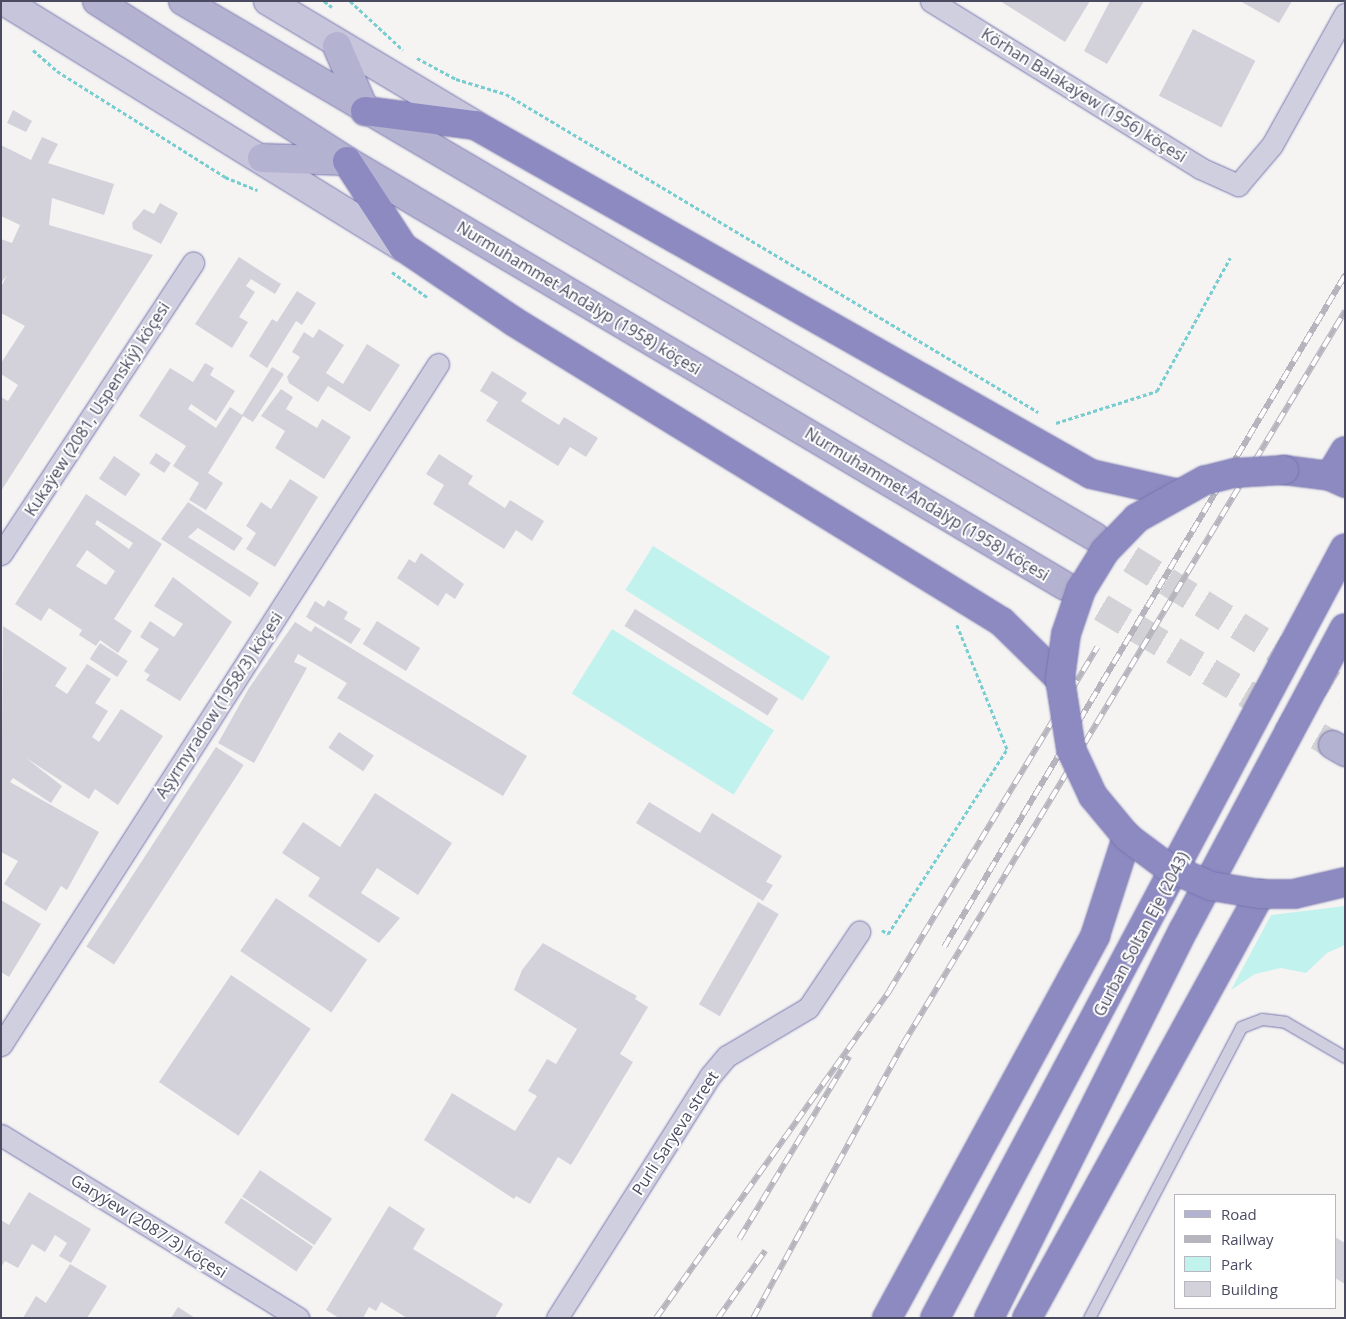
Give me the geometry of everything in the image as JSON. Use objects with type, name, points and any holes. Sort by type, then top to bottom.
[{"type":"highway","points":[[365,112],[474,125],[596,196],[1091,474],[1175,493]]},
{"type":"highway","points":[[347,161],[397,258],[513,321],[1002,622],[1060,679]]},
{"type":"highway","points":[[1345,451],[1337,479],[1284,470],[1234,473],[1175,493],[1137,518],[1105,551],[1086,582],[1066,634],[1060,679],[1071,749],[1094,796],[1127,837],[1175,870],[1212,886],[1260,894],[1294,894],[1345,882]]},
{"type":"highway","name":"Gurban Soltan Eje (2043)","points":[[935,1318],[1345,548]]},
{"type":"highway","points":[[988,1318],[1184,929],[1345,628]]},
{"type":"highway","points":[[887,1318],[1095,936],[1127,837]]},
{"type":"highway","points":[[1027,1318],[1260,894]]},
{"type":"main road","name":"Nurmuhammet Andalyp (1958) köçesi","points":[[97,1],[347,161],[1065,586]]},
{"type":"main road","points":[[183,1],[365,112],[1095,537]]},
{"type":"main road","points":[[337,46],[365,112]]},
{"type":"main road","points":[[262,158],[347,161]]},
{"type":"street","points":[[4,1],[262,158],[397,258]]},
{"type":"street","points":[[268,1],[337,46],[474,125]]},
{"type":"street","name":"Körhan Balakaýew (1956) köçesi","points":[[931,1],[1200,168],[1238,184],[1272,145],[1345,14]]},
{"type":"street","name":"Kukaýew (2081, Uspenskiý) köçesi","points":[[1,554],[194,263]]},
{"type":"street","name":"Aşyrmyradow (1958/3) köçesi","points":[[1,1045],[438,364]]},
{"type":"street","name":"Purli Saryeva street","points":[[557,1318],[710,1076],[727,1056],[808,1008],[866,928]]},
{"type":"street","name":"Garyýew (2087/3) köçesi","points":[[1,1135],[298,1318]]},
{"type":"lane","points":[[1089,1318],[1241,1027],[1262,1018],[1285,1022],[1345,1057]]},
{"type":"path","points":[[324,1],[332,7]]},
{"type":"path","points":[[350,1],[402,50],[456,79],[506,94],[1041,414]]},
{"type":"path","points":[[31,47],[57,71],[225,177],[268,194]]},
{"type":"path","points":[[397,258],[396,278],[430,299]]},
{"type":"path","points":[[1050,419],[1058,424],[1157,390],[1230,258]]},
{"type":"path","points":[[866,928],[888,934],[1007,749],[954,619]]},
{"type":"green space","points":[[653,546],[830,657],[803,701],[625,590]]},
{"type":"green space","points":[[612,629],[774,730],[734,795],[572,693]]},
{"type":"green space","points":[[1345,906],[1345,945],[1327,953],[1306,973],[1281,968],[1255,974],[1231,990],[1271,915]]},
{"type":"building","points":[[1000,1],[1090,1],[1065,42]]},
{"type":"building","points":[[1110,1],[1144,1],[1107,64],[1084,51]]},
{"type":"building","points":[[1240,1],[1292,1],[1279,23]]},
{"type":"building","points":[[1193,29],[1255,61],[1221,128],[1159,96]]},
{"type":"building","points":[[13,110],[32,121],[26,132],[7,123]]},
{"type":"building","points":[[42,137],[58,144],[48,163],[114,184],[104,215],[52,198],[49,225],[153,255],[1,491],[1,397],[8,401],[18,385],[1,374],[1,363],[25,326],[1,313],[1,287],[7,275],[1,283],[1,239],[12,243],[20,225],[1,216],[1,145],[31,160]]},
{"type":"building","points":[[160,203],[178,213],[161,244],[133,229],[132,223],[144,209],[154,214]]},
{"type":"building","points":[[239,257],[281,284],[275,294],[251,279],[246,286],[255,292],[239,317],[248,322],[232,348],[195,324]]},
{"type":"building","points":[[297,291],[316,303],[302,325],[296,321],[267,368],[249,356],[272,319],[277,322]]},
{"type":"building","points":[[319,329],[344,345],[326,373],[343,384],[367,344],[400,365],[370,412],[328,386],[318,402],[289,383],[287,377],[300,357],[292,352],[304,332],[313,338]]},
{"type":"building","points":[[205,363],[214,368],[210,375],[235,391],[216,421],[191,404],[188,409],[216,428],[230,407],[242,415],[272,367],[284,374],[253,422],[243,416],[208,473],[223,483],[206,510],[189,500],[199,483],[173,466],[186,446],[139,416],[170,368],[193,382]]},
{"type":"building","points":[[492,371],[527,393],[521,401],[559,425],[564,417],[598,438],[586,457],[570,447],[558,466],[486,421],[498,402],[480,391]]},
{"type":"building","points":[[281,389],[293,397],[286,409],[317,428],[322,419],[351,437],[324,479],[275,448],[285,431],[261,416]]},
{"type":"building","points":[[156,453],[171,463],[164,473],[149,463]]},
{"type":"building","points":[[439,454],[473,476],[468,484],[505,508],[510,500],[544,521],[532,541],[516,530],[504,549],[433,504],[444,485],[426,474]]},
{"type":"building","points":[[114,456],[141,474],[125,496],[99,478]]},
{"type":"building","points":[[290,479],[318,497],[275,567],[246,549],[256,533],[246,526],[261,502],[271,509]]},
{"type":"building","points":[[86,494],[162,544],[114,619],[132,631],[118,653],[100,640],[96,646],[79,635],[82,630],[49,608],[41,621],[15,604]],"holes":[[[97,520],[133,543],[129,549],[95,524]],[[87,550],[115,571],[106,585],[76,566]]]},
{"type":"building","points":[[188,502],[243,538],[234,551],[198,528],[188,537],[259,583],[250,597],[161,539]]},
{"type":"building","points":[[421,553],[464,584],[455,599],[446,593],[438,606],[397,578],[409,559],[415,563]]},
{"type":"building","points":[[173,577],[232,622],[180,701],[146,680],[150,675],[144,671],[159,649],[140,637],[150,621],[174,637],[183,624],[154,606]]},
{"type":"building","points":[[328,600],[348,612],[344,619],[361,629],[351,644],[306,617],[315,601],[324,607]]},
{"type":"building","points":[[635,609],[778,699],[768,716],[624,626]]},
{"type":"building","points":[[377,621],[420,648],[406,671],[363,644]]},
{"type":"building","points":[[295,622],[311,632],[315,626],[527,756],[503,796],[337,698],[347,683],[298,654],[294,662],[307,668],[254,763],[218,743],[249,688]]},
{"type":"building","points":[[3,626],[67,668],[55,686],[67,694],[87,664],[111,679],[95,703],[108,711],[92,737],[99,742],[121,709],[163,736],[118,805],[95,789],[89,799],[26,758],[62,786],[51,803],[13,778],[10,782],[99,832],[67,890],[61,886],[46,911],[4,884],[18,861],[1,852]]},
{"type":"building","points":[[100,643],[128,661],[117,677],[90,659]]},
{"type":"building","points":[[339,732],[374,755],[363,771],[328,748]]},
{"type":"building","points":[[216,747],[244,765],[114,965],[86,947]]},
{"type":"building","points":[[375,793],[452,843],[418,895],[377,868],[361,893],[400,918],[379,943],[308,896],[320,878],[282,853],[303,822],[340,847]]},
{"type":"building","points":[[649,802],[700,833],[712,813],[782,856],[766,882],[773,885],[763,901],[636,823]]},
{"type":"building","points":[[276,898],[367,960],[331,1013],[240,951]]},
{"type":"building","points":[[1,900],[41,924],[9,977],[1,972]]},
{"type":"building","points":[[758,902],[779,914],[720,1016],[699,1004]]},
{"type":"building","points":[[543,943],[637,996],[635,999],[648,1007],[620,1054],[633,1062],[571,1165],[558,1157],[530,1204],[516,1196],[514,1199],[424,1140],[452,1093],[515,1131],[537,1096],[528,1091],[547,1059],[556,1064],[577,1029],[514,990],[522,970]]},
{"type":"building","points":[[231,975],[311,1029],[238,1136],[159,1082]]},
{"type":"building","points":[[260,1170],[332,1219],[314,1245],[242,1197]]},
{"type":"building","points":[[29,1192],[91,1229],[71,1263],[59,1256],[67,1243],[55,1235],[45,1252],[32,1244],[18,1268],[5,1261],[1,1267],[1,1220],[9,1225]]},
{"type":"building","points":[[241,1198],[313,1247],[296,1272],[224,1223]]},
{"type":"building","points":[[389,1206],[425,1229],[413,1249],[503,1304],[495,1318],[407,1318],[381,1302],[376,1311],[369,1307],[363,1318],[339,1318],[326,1310]]},
{"type":"building","points":[[1336,1238],[1345,1243],[1345,1284],[1336,1279]]},
{"type":"building","points":[[70,1264],[107,1286],[87,1318],[23,1318],[36,1296],[46,1303]]},
{"type":"building","points":[[178,1307],[195,1318],[171,1318]]},
{"type":"tunnel","points":[[1095,537],[1345,692]]},
{"type":"tunnel","points":[[1065,586],[1333,745]]},
{"type":"railway","points":[[944,947],[1345,275]]},
{"type":"railway","points":[[753,1318],[903,1044],[1345,311]]},
{"type":"railway","points":[[656,1318],[889,991],[1097,647]]},
{"type":"railway","points":[[739,1239],[849,1057]]},
{"type":"railway","points":[[718,1318],[765,1251]]}]
